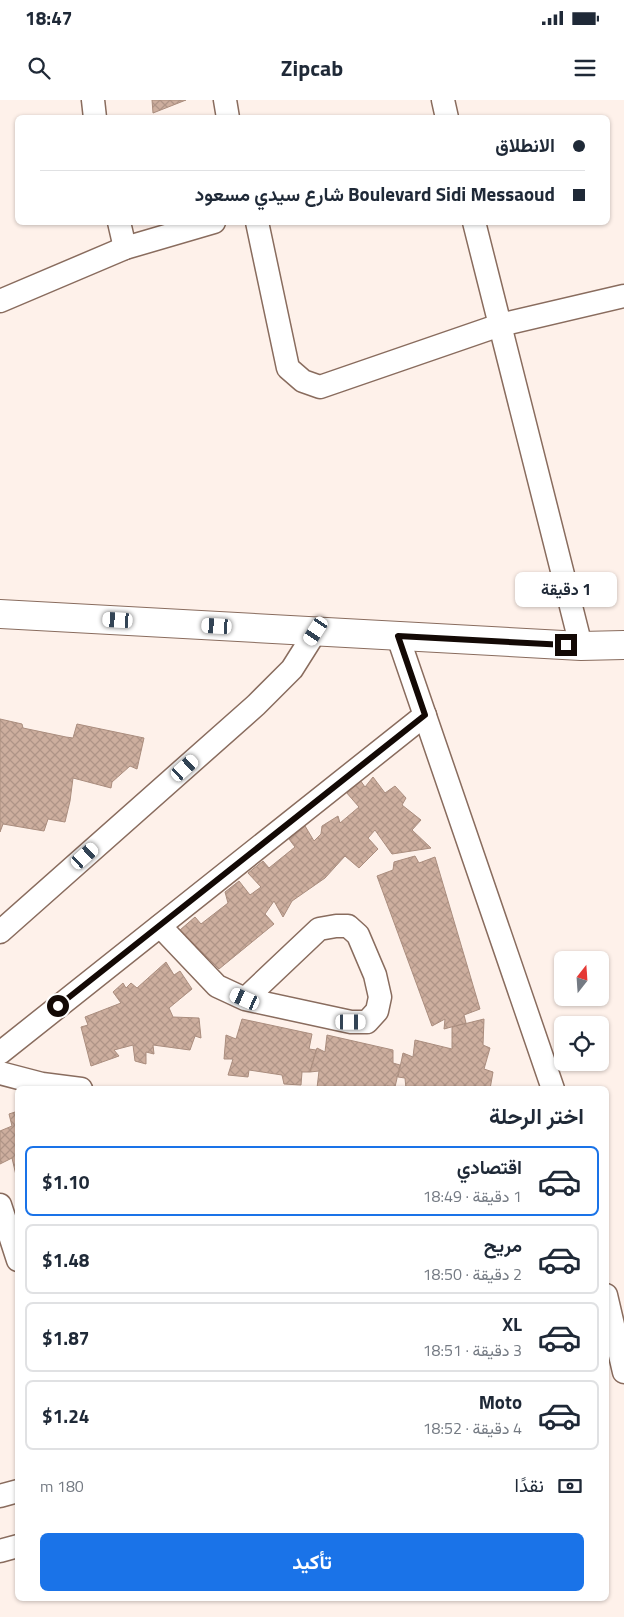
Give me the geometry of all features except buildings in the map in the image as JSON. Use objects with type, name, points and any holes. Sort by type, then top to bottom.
[{"type":"street","points":[[93,100],[95,115]]},
{"type":"street","points":[[225,100],[228,115]]},
{"type":"street","points":[[443,100],[446,115]]},
{"type":"street","points":[[120,225],[125,248]]},
{"type":"street","points":[[0,301],[125,248],[204,225]]},
{"type":"street","points":[[258,225],[288,368],[302,381],[320,387],[500,324],[624,296]]},
{"type":"street","points":[[475,225],[581,646]]},
{"type":"street","points":[[0,614],[581,646],[624,646]]},
{"type":"street","points":[[0,932],[256,705],[292,669],[316,631]]},
{"type":"street","points":[[398,636],[552,1086]]},
{"type":"street","points":[[0,1053],[425,715]]},
{"type":"street","points":[[160,926],[217,986],[245,999],[351,1022],[368,1022],[378,1010],[380,997],[375,975],[358,935],[348,926],[336,926],[319,930],[245,999]]},
{"type":"street","points":[[0,1073],[42,1084],[60,1086]]},
{"type":"street","points":[[0,1205],[15,1251]]},
{"type":"street","points":[[609,1304],[614,1318],[619,1371]]},
{"type":"street","points":[[0,1496],[15,1492]]},
{"type":"street","points":[[0,1551],[15,1547]]},
{"type":"route","points":[[58,1006],[425,715],[398,636],[566,645]]}]
